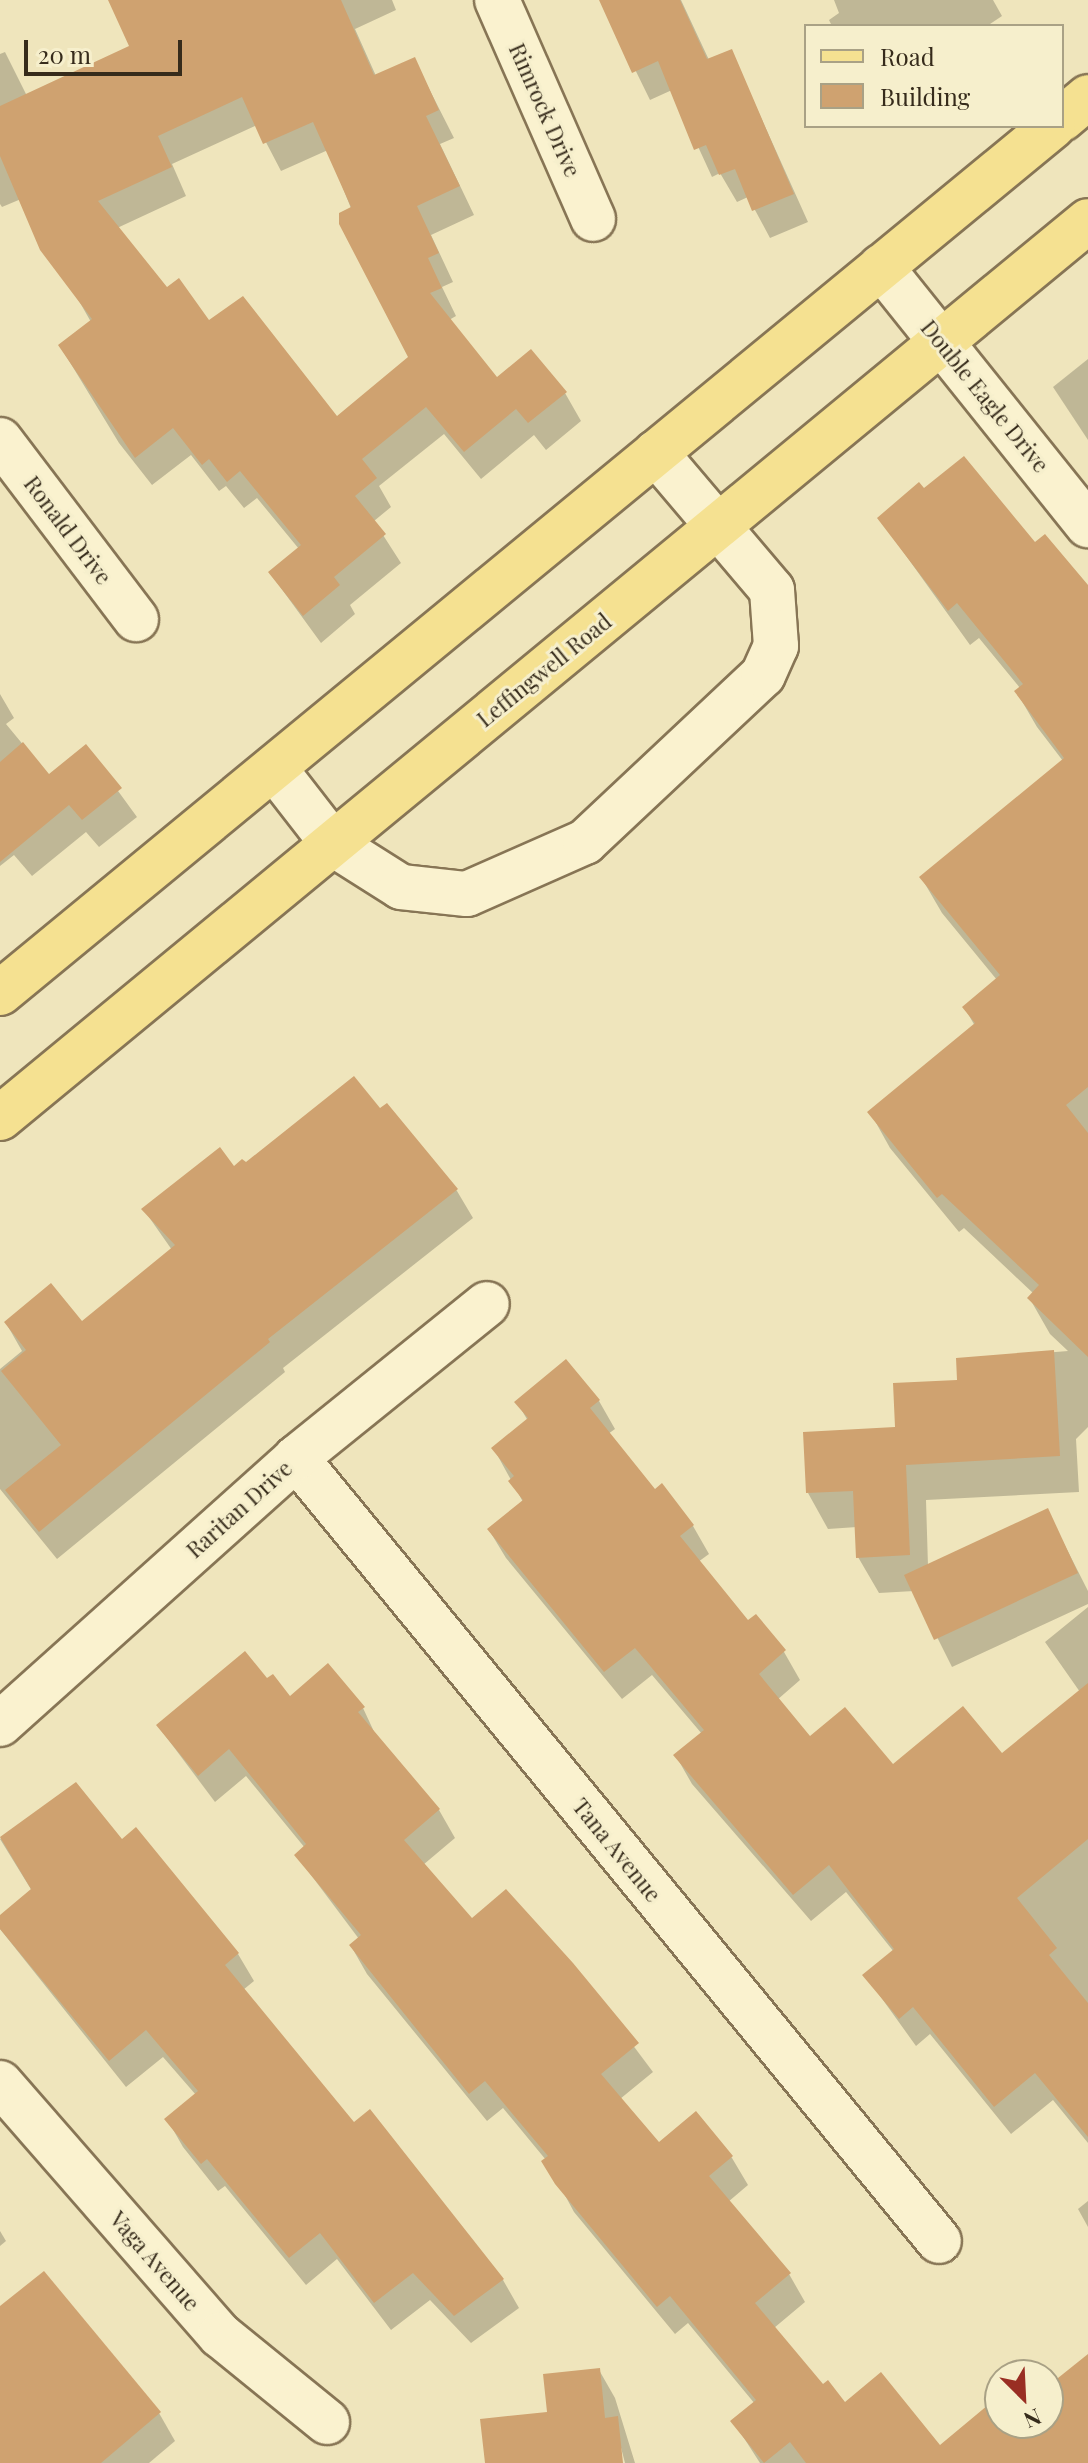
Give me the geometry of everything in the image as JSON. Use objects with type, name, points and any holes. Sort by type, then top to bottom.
[{"type":"main road","points":[[1064,117],[1088,97]]},
{"type":"main road","points":[[0,993],[1051,128]]},
{"type":"main road","name":"Leffingwell Road","points":[[0,1118],[1088,221]]},
{"type":"street","name":"Rimrock Drive","points":[[497,0],[593,219]]},
{"type":"street","name":"Double Eagle Drive","points":[[881,267],[1088,525]]},
{"type":"street","name":"Ronald Drive","points":[[0,440],[136,619]]},
{"type":"street","points":[[274,768],[333,844],[401,887],[467,894],[585,842],[763,675],[776,646],[772,590],[656,453]]},
{"type":"street","name":"Raritan Drive","points":[[0,1724],[296,1458],[487,1304]]},
{"type":"street","name":"Tana Avenue","points":[[296,1458],[939,2241]]},
{"type":"street","name":"Vaga Avenue","points":[[0,2083],[220,2335],[327,2422]]},
{"type":"building","points":[[108,0],[341,0],[374,75],[415,57],[439,110],[426,116],[460,186],[417,206],[439,253],[428,258],[442,288],[430,293],[497,377],[531,349],[567,392],[528,423],[516,409],[464,452],[426,407],[362,459],[377,478],[355,496],[386,534],[334,577],[340,585],[303,616],[268,572],[301,545],[240,471],[227,482],[209,459],[202,465],[173,428],[135,458],[58,345],[92,319],[40,250],[0,156],[0,106],[129,46]],"holes":[[[242,97],[263,144],[313,122],[351,207],[339,213],[339,224],[408,357],[337,416],[243,296],[209,320],[179,278],[167,287],[98,201],[172,167],[158,136]]]},
{"type":"building","points":[[599,0],[680,0],[707,59],[732,49],[794,194],[752,211],[735,169],[719,175],[706,145],[694,150],[658,61],[632,73]]},
{"type":"building","points":[[964,456],[1035,542],[1045,534],[1088,585],[1088,1087],[1066,1105],[1088,1133],[1088,1357],[1027,1298],[1039,1285],[942,1194],[937,1198],[867,1112],[975,1023],[962,1007],[1000,975],[919,877],[1064,758],[1014,691],[1023,684],[957,603],[948,611],[877,518],[919,482],[924,488]]},
{"type":"building","points":[[23,742],[49,774],[86,744],[122,788],[82,820],[69,805],[0,862],[0,762]]},
{"type":"building","points":[[354,1076],[380,1108],[387,1103],[458,1189],[268,1339],[270,1342],[39,1532],[5,1490],[61,1445],[1,1371],[26,1350],[4,1322],[51,1283],[82,1321],[175,1245],[141,1209],[220,1147],[234,1166],[242,1159],[246,1162]]},
{"type":"building","points":[[1054,1350],[1060,1456],[906,1465],[910,1555],[856,1558],[853,1491],[806,1493],[803,1432],[895,1427],[893,1383],[957,1380],[956,1358]]},
{"type":"building","points":[[566,1359],[600,1400],[590,1408],[655,1489],[662,1483],[694,1525],[680,1536],[748,1620],[756,1614],[786,1650],[759,1674],[810,1736],[845,1707],[893,1764],[963,1706],[1002,1753],[1088,1683],[1088,1839],[1017,1898],[1057,1948],[1049,1955],[1088,2003],[1088,2137],[1035,2073],[994,2107],[913,2007],[899,2019],[862,1975],[894,1949],[829,1865],[793,1895],[673,1755],[704,1730],[635,1648],[604,1672],[487,1529],[523,1500],[508,1481],[514,1476],[491,1448],[528,1418],[514,1402]]},
{"type":"building","points":[[1048,1508],[1078,1573],[934,1640],[904,1575]]},
{"type":"building","points":[[245,1651],[267,1678],[273,1674],[290,1696],[328,1663],[365,1707],[358,1712],[440,1809],[404,1840],[472,1918],[506,1889],[573,1963],[639,2043],[601,2074],[659,2142],[696,2111],[733,2156],[709,2176],[791,2273],[755,2303],[823,2384],[828,2380],[845,2402],[881,2372],[940,2445],[984,2408],[984,2439],[1064,2439],[1064,2373],[1088,2354],[1088,2463],[806,2463],[790,2442],[764,2463],[730,2421],[756,2400],[670,2296],[657,2307],[555,2184],[541,2161],[548,2156],[485,2081],[469,2094],[349,1945],[361,1935],[294,1855],[306,1844],[229,1749],[198,1776],[156,1725]]},
{"type":"building","points":[[76,1782],[122,1839],[136,1827],[239,1953],[225,1965],[354,2122],[370,2109],[504,2279],[454,2316],[413,2273],[374,2303],[320,2233],[289,2258],[207,2159],[201,2164],[164,2119],[198,2091],[146,2030],[109,2061],[0,1929],[0,1915],[31,1889],[0,1837]]},
{"type":"building","points":[[44,2271],[161,2412],[101,2463],[0,2463],[0,2306]]},
{"type":"building","points":[[600,2368],[605,2418],[618,2416],[623,2463],[485,2463],[480,2419],[547,2412],[543,2374]]}]
